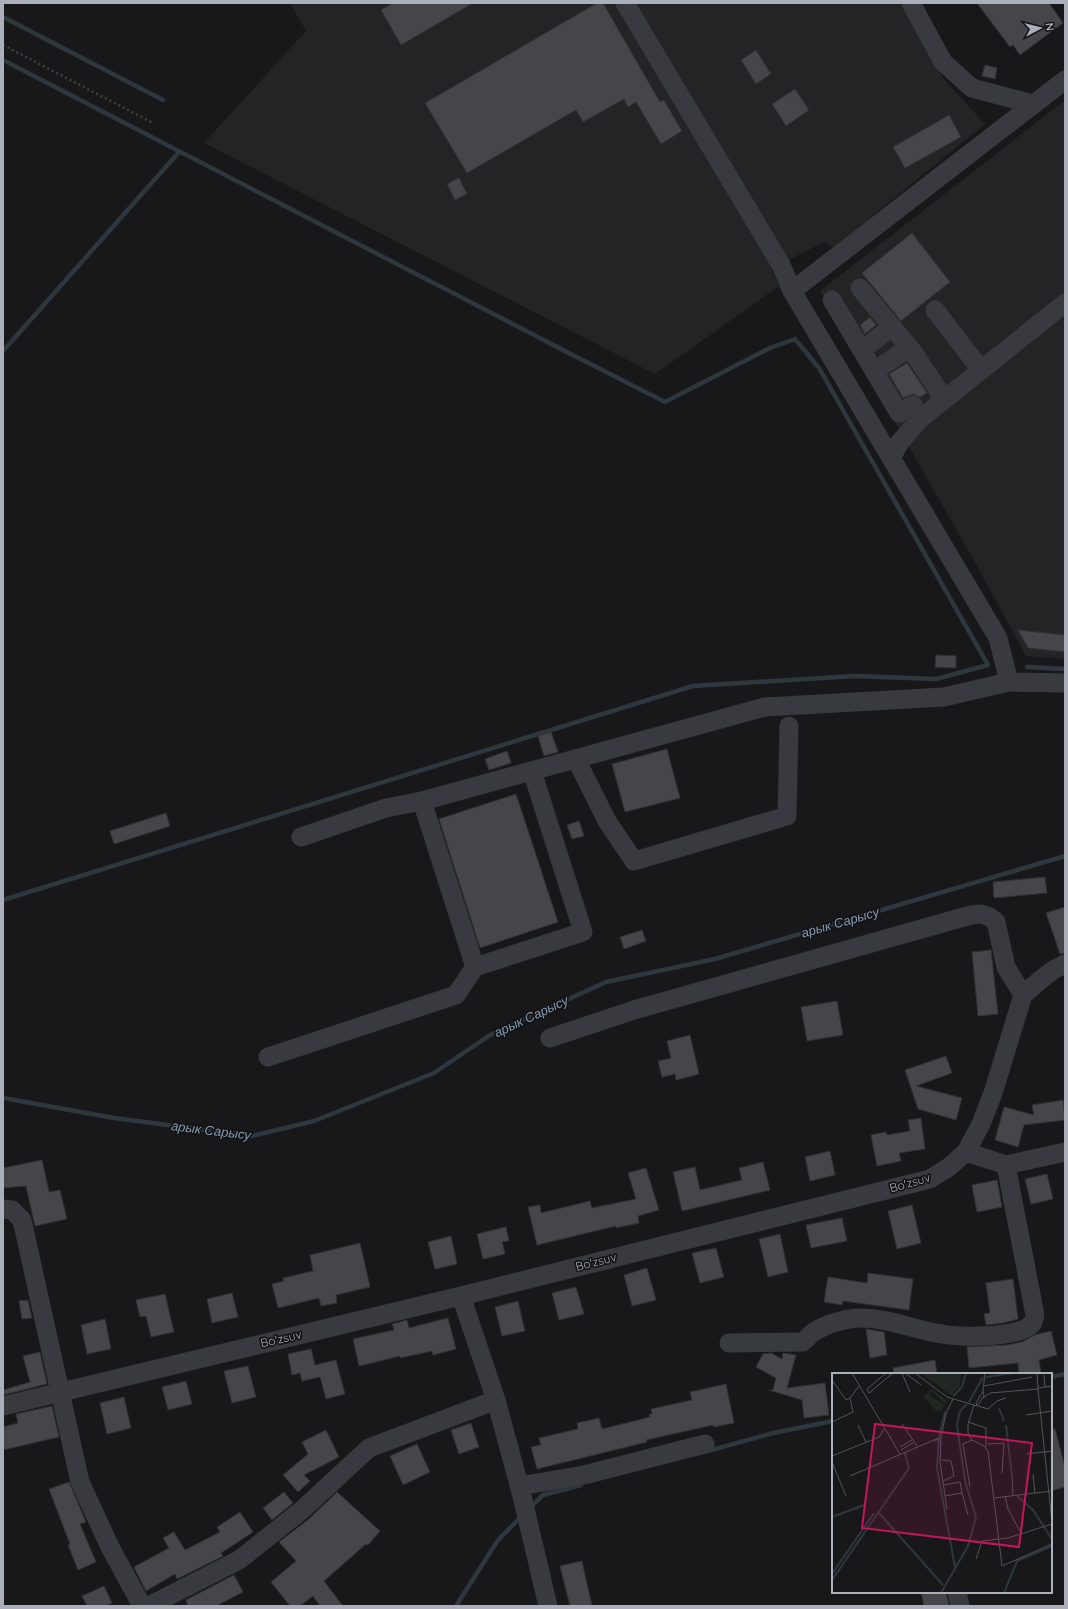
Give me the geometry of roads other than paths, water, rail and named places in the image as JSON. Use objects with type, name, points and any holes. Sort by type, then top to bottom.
[{"type":"street","points":[[625,3],[781,265],[792,291],[998,638],[1009,682]]},
{"type":"street","points":[[911,3],[943,62],[972,88],[1033,104]]},
{"type":"street","points":[[792,291],[1065,80]]},
{"type":"street","points":[[860,288],[909,348],[944,399]]},
{"type":"street","points":[[832,300],[899,413],[912,405],[920,419]]},
{"type":"street","points":[[891,458],[900,442],[920,419],[1065,303]]},
{"type":"street","points":[[935,310],[981,370]]},
{"type":"street","points":[[862,350],[892,327]]},
{"type":"street","points":[[874,371],[909,348]]},
{"type":"street","points":[[301,837],[386,808],[422,801],[765,707],[944,696],[1009,682],[1065,683]]},
{"type":"street","points":[[576,759],[607,821],[634,861],[786,816],[789,726]]},
{"type":"street","points":[[268,1056],[456,995],[475,967],[583,932],[532,771]]},
{"type":"street","points":[[422,801],[475,967]]},
{"type":"street","points":[[550,1038],[634,1010],[971,915],[981,914],[990,916],[996,922],[1006,967],[1023,995],[1048,974],[1065,964]]},
{"type":"street","name":"Bo'zsuv","points":[[3,1406],[461,1296],[930,1179],[949,1167],[966,1152],[981,1124],[994,1093],[1023,995]]},
{"type":"street","points":[[966,1152],[1006,1165],[1065,1152]]},
{"type":"street","points":[[729,1343],[803,1342],[814,1332],[824,1327],[856,1318],[878,1319],[942,1334],[969,1336],[1020,1332],[1028,1327],[1033,1322],[1034,1310],[1006,1165]]},
{"type":"street","points":[[3,1209],[12,1210],[22,1220],[80,1482],[110,1547],[142,1606]]},
{"type":"street","points":[[461,1296],[496,1400],[548,1606]]},
{"type":"street","points":[[149,1606],[239,1560],[302,1510],[368,1448],[496,1400]]},
{"type":"street","points":[[520,1491],[705,1444]]},
{"type":"street","points":[[957,1593],[960,1606]]},
{"type":"waterway","points":[[3,17],[163,100]]},
{"type":"waterway","points":[[3,60],[665,402],[770,348],[795,339],[819,368],[988,665],[936,679],[855,676],[693,686],[3,900]]},
{"type":"waterway","points":[[3,351],[179,152]]},
{"type":"waterway","points":[[1027,667],[1065,669]]},
{"type":"waterway","name":"арык Сарысу","points":[[3,1098],[114,1118],[252,1136],[314,1121],[434,1073],[490,1035],[606,982],[715,959],[1065,856]]},
{"type":"waterway","points":[[1052,1377],[1065,1374]]},
{"type":"waterway","points":[[708,1451],[773,1433],[832,1421]]},
{"type":"waterway","points":[[530,1508],[543,1495],[581,1485]]},
{"type":"waterway","points":[[456,1606],[498,1540],[522,1516]]}]
